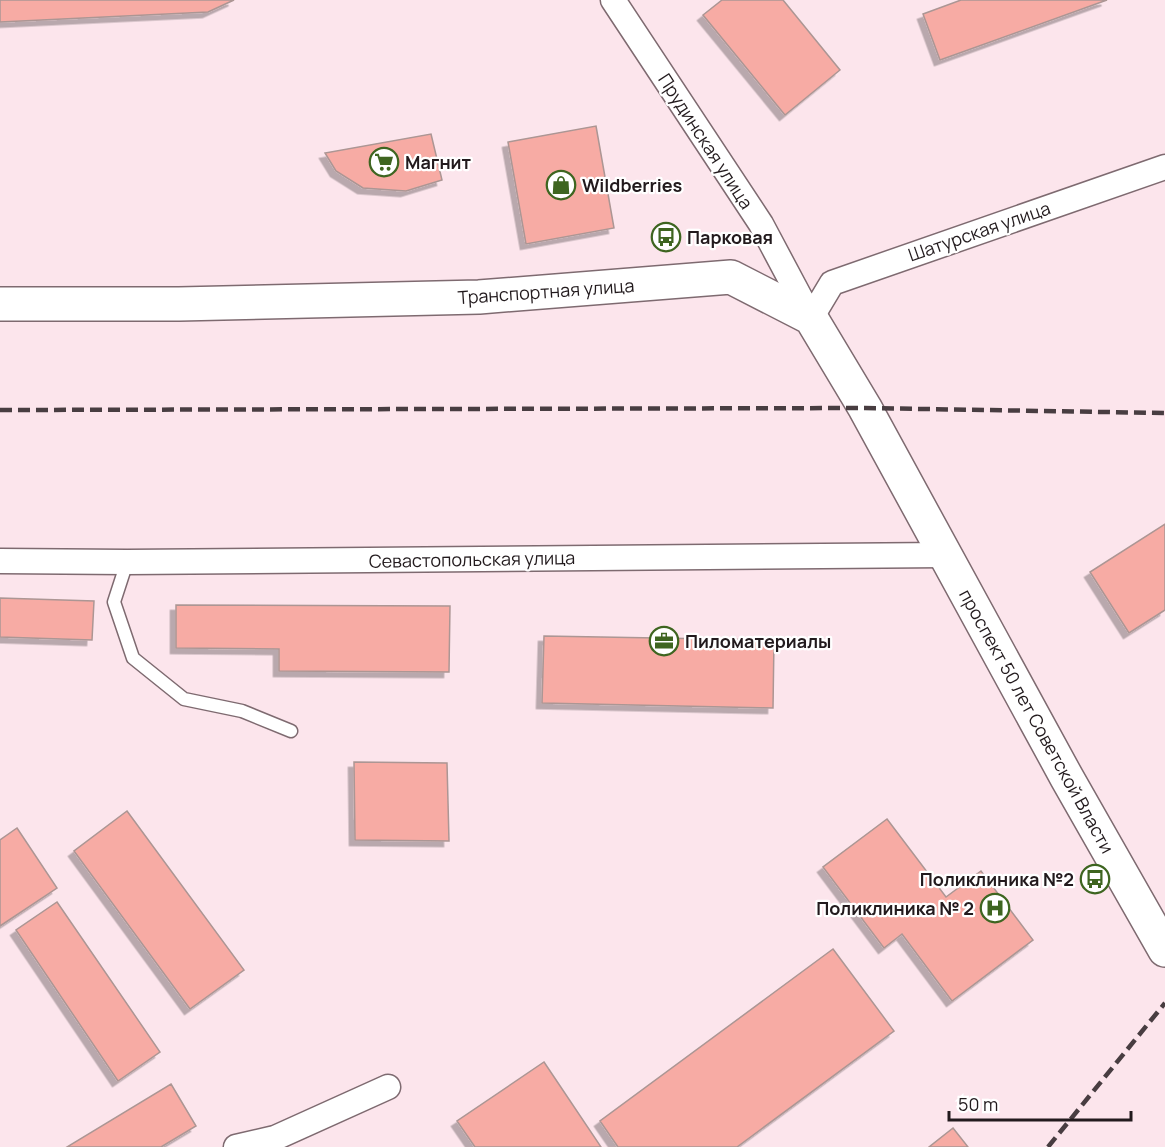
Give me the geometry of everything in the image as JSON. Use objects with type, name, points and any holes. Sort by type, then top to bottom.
[{"type":"street","name":"Прудинская улица","points":[[613,0],[761,224],[811,318]]},
{"type":"street","name":"Шатурская улица","points":[[811,318],[832,283],[1165,167]]},
{"type":"street","name":"Транспортная улица","points":[[0,304],[179,304],[479,297],[731,278],[811,318]]},
{"type":"street","points":[[811,318],[865,408],[945,555]]},
{"type":"street","name":"Севастопольская улица","points":[[0,561],[127,562],[945,555]]},
{"type":"street","name":"проспект 50 лет Советской Власти","points":[[945,555],[1067,778],[1165,950]]},
{"type":"street","points":[[236,1147],[272,1143],[388,1087]]},
{"type":"lane","points":[[127,562],[114,602],[132,658],[184,699],[242,711],[291,731]]},
{"type":"building","points":[[0,0],[234,0],[208,12],[0,22]]},
{"type":"building","points":[[722,0],[783,0],[840,70],[785,115],[703,15]]},
{"type":"building","points":[[961,0],[1107,0],[940,60],[923,14]]},
{"type":"building","name":"Wildberries","points":[[596,126],[614,228],[526,244],[508,142]]},
{"type":"building","name":"Магнит","points":[[431,134],[442,180],[406,191],[363,188],[336,171],[325,153]]},
{"type":"building","points":[[1165,524],[1165,610],[1129,633],[1090,572]]},
{"type":"building","points":[[0,598],[94,601],[92,640],[0,637]]},
{"type":"building","points":[[176,605],[450,606],[449,672],[279,671],[279,649],[176,648]]},
{"type":"building","points":[[544,636],[774,640],[773,708],[542,703]]},
{"type":"building","points":[[354,762],[447,763],[449,841],[355,840]]},
{"type":"building","points":[[127,811],[244,970],[190,1009],[74,851]]},
{"type":"building","points":[[887,819],[946,897],[981,871],[1033,940],[952,1001],[902,934],[884,948],[823,867]]},
{"type":"building","points":[[17,828],[57,888],[0,926],[0,840]]},
{"type":"building","points":[[57,902],[160,1052],[118,1081],[16,930]]},
{"type":"building","points":[[833,949],[894,1031],[737,1147],[618,1147],[600,1121]]},
{"type":"building","points":[[544,1062],[601,1147],[475,1147],[457,1121]]},
{"type":"building","points":[[171,1084],[196,1126],[161,1147],[67,1147]]},
{"type":"building","points":[[953,1128],[968,1147],[929,1147]]},
{"type":"railway","points":[[0,410],[865,408],[1165,413]]},
{"type":"railway","points":[[1048,1147],[1165,1003]]},
{"type":"place","name":"Магнит","points":[[384,162]]},
{"type":"place","name":"Wildberries","points":[[561,185]]},
{"type":"place","name":"Парковая","points":[[666,237]]},
{"type":"place","name":"Пиломатериалы","points":[[664,641]]},
{"type":"place","name":"Поликлиника №2","points":[[1095,879]]},
{"type":"place","name":"Поликлиника № 2","points":[[995,908]]}]
